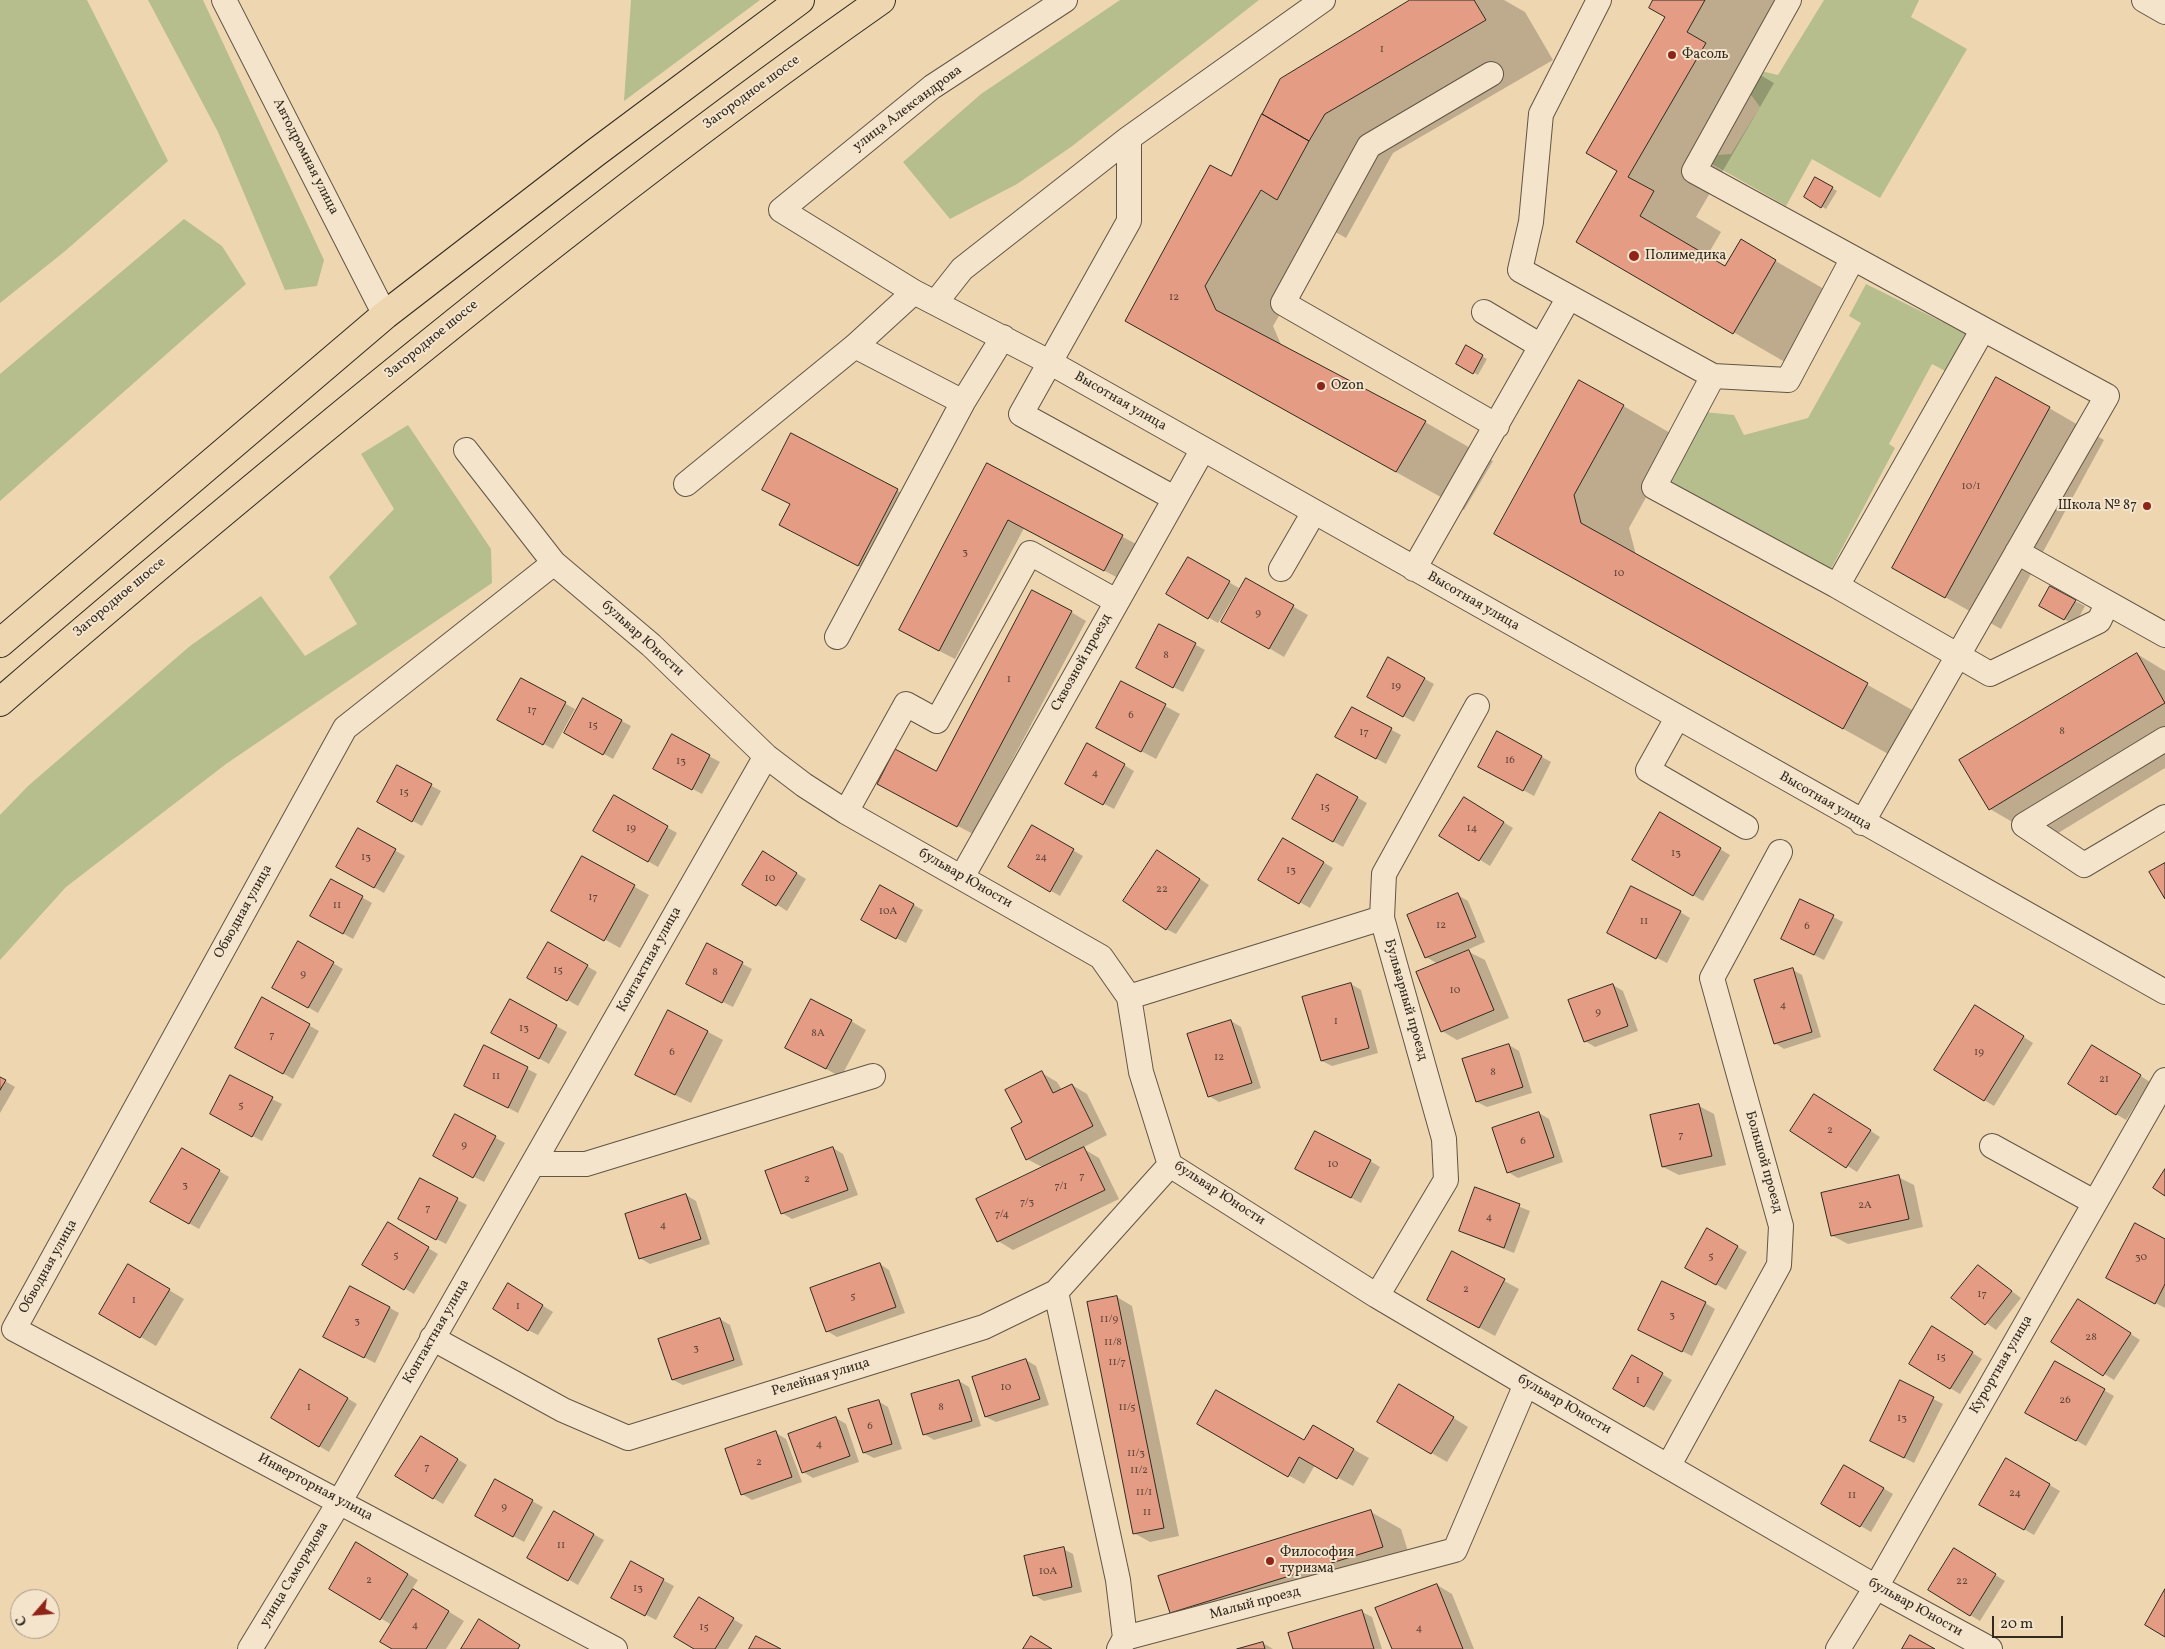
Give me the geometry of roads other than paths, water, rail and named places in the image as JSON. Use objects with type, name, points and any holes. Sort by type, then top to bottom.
[{"type":"highway","points":[[0,643],[385,315],[595,153],[800,0]]},
{"type":"highway","name":"Загородное шоссе","points":[[0,702],[121,597],[458,319],[620,191],[881,0]]},
{"type":"street","name":"Автодромная улица","points":[[224,0],[385,315]]},
{"type":"street","name":"улица Александрова","points":[[781,210],[932,88],[1065,0]]},
{"type":"street","points":[[936,302],[962,270],[1130,138],[1323,0]]},
{"type":"street","points":[[1599,0],[1541,114],[1531,222],[1520,270],[1713,376],[1788,380],[1853,258]]},
{"type":"street","points":[[1788,0],[1694,171],[2107,396],[1862,823]]},
{"type":"street","points":[[2144,0],[2165,12]]},
{"type":"street","points":[[1491,74],[1369,146],[1283,303],[1496,426]]},
{"type":"street","points":[[1130,138],[1129,221],[1021,414],[1174,498]]},
{"type":"street","name":"Высотная улица","points":[[781,210],[914,292],[1051,363],[1862,823],[2165,992]]},
{"type":"street","points":[[686,484],[855,346],[914,292]]},
{"type":"street","points":[[1414,569],[1568,298]]},
{"type":"street","points":[[1484,312],[1541,346]]},
{"type":"street","points":[[1837,586],[1983,329]]},
{"type":"street","points":[[837,637],[963,402],[1003,337]]},
{"type":"street","points":[[855,346],[963,402]]},
{"type":"street","points":[[1713,376],[1654,487],[1837,586],[1990,674],[2099,621],[2107,604]]},
{"type":"street","name":"Сквозной проезд","points":[[962,877],[1203,449]]},
{"type":"street","name":"бульвар Юности","points":[[466,450],[554,563],[651,645],[766,756],[804,785],[846,812],[1102,957],[1129,997],[1140,1072],[1170,1165],[1377,1296],[1526,1384],[1876,1587],[1990,1649]]},
{"type":"street","points":[[1281,569],[1314,512]]},
{"type":"street","points":[[2017,552],[2165,635]]},
{"type":"street","points":[[846,812],[906,704],[937,721],[1030,553],[1116,601]]},
{"type":"street","name":"Обводная улица","points":[[14,1329],[345,728],[554,563]]},
{"type":"street","name":"Бульварный проезд","points":[[1377,1296],[1446,1180],[1444,1139],[1382,918],[1384,874],[1476,706]]},
{"type":"street","points":[[1678,718],[1648,770],[1746,827]]},
{"type":"street","points":[[2165,739],[2024,825],[2084,865],[2165,817]]},
{"type":"street","name":"Контактная улица","points":[[340,1501],[766,756]]},
{"type":"street","name":"Большой проезд","points":[[1670,1466],[1779,1265],[1780,1226],[1712,978],[1780,852]]},
{"type":"street","points":[[1129,997],[1382,918]]},
{"type":"street","points":[[534,1164],[586,1164],[873,1076]]},
{"type":"street","name":"Курортная улица","points":[[1838,1649],[1876,1587],[2165,1080]]},
{"type":"street","points":[[1992,1146],[2094,1202]]},
{"type":"street","name":"Релейная улица","points":[[432,1338],[563,1410],[628,1438],[984,1327],[1056,1292],[1170,1165]]},
{"type":"street","points":[[1056,1292],[1118,1580],[1122,1644]]},
{"type":"street","name":"Инверторная улица","points":[[14,1329],[615,1649]]},
{"type":"street","name":"Малый проезд","points":[[1122,1644],[1455,1550],[1526,1384]]},
{"type":"street","name":"улица Саморядова","points":[[250,1649],[340,1501]]},
{"type":"place","name":"Фасоль","points":[[1672,55]]},
{"type":"place","name":"Полимедика","points":[[1634,256]]},
{"type":"place","name":"Ozon","points":[[1321,386]]},
{"type":"place","name":"Школа № 87","points":[[2147,506]]},
{"type":"place","name":"Философия туризма","points":[[1270,1561]]}]
